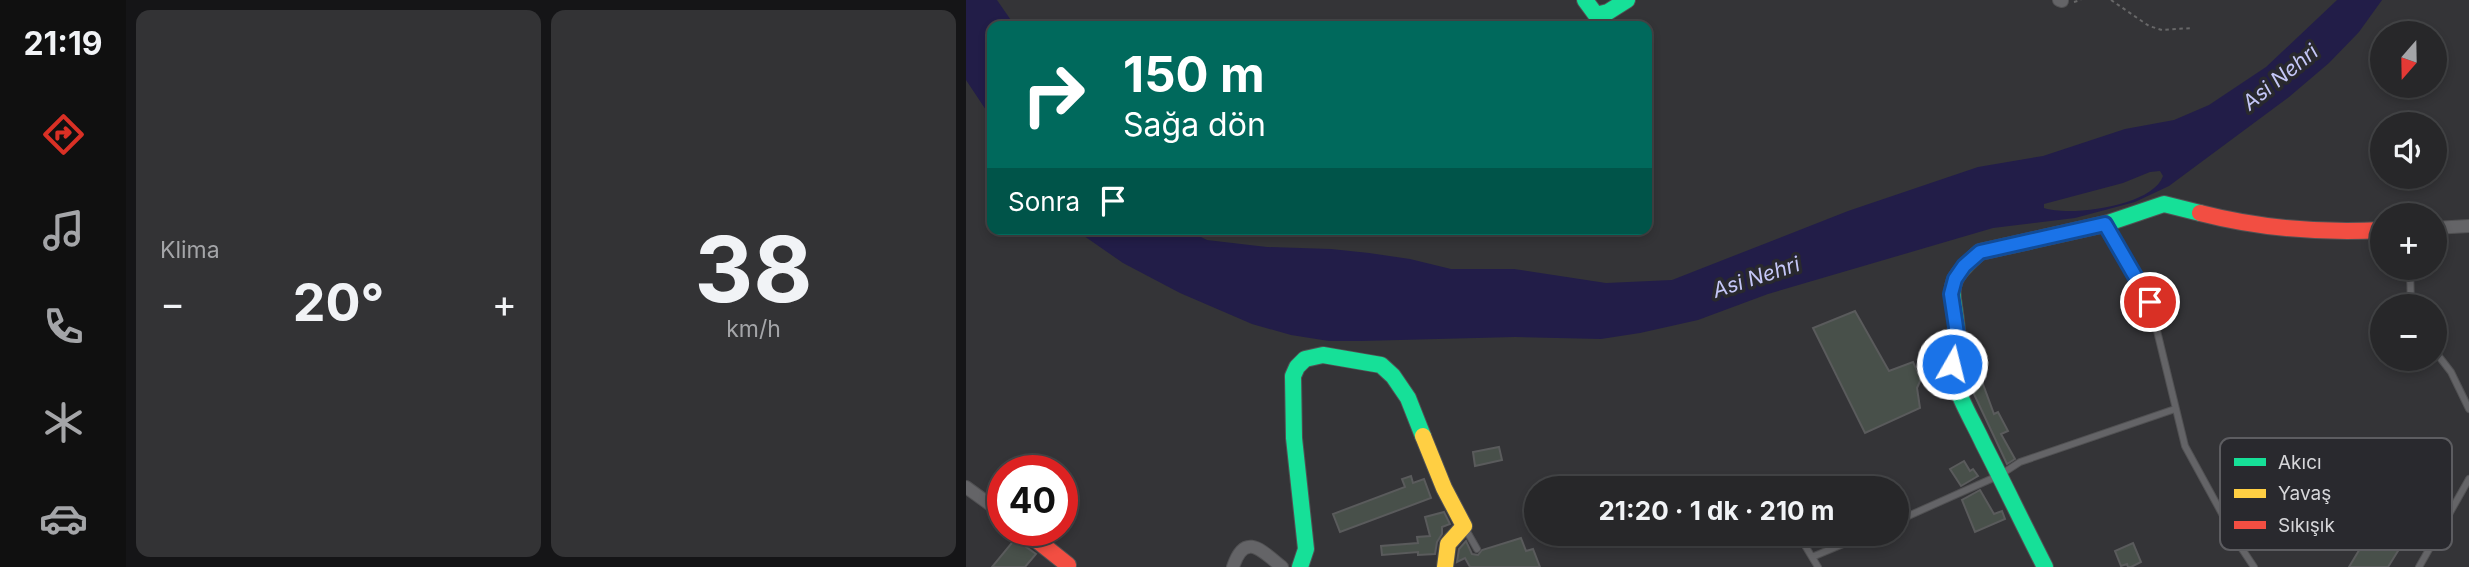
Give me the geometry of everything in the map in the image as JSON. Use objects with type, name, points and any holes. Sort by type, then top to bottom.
[{"type":"street","points":[[1585,0],[1596,15],[1608,12],[1627,0]]},
{"type":"street","points":[[2045,567],[1967,410],[1954,378],[1952,364],[1957,334],[1951,294],[1955,279],[1964,266],[1980,252],[2105,224],[2164,204],[2218,218],[2270,225],[2346,232],[2370,231]]},
{"type":"street","points":[[2447,227],[2469,226]]},
{"type":"street","points":[[1300,567],[1306,549],[1294,438],[1293,376],[1305,359],[1323,355],[1381,365],[1393,376],[1408,398],[1444,488],[1464,526],[1448,544],[1445,567]]},
{"type":"street","points":[[966,487],[987,502]]},
{"type":"street","points":[[1233,567],[1245,548],[1252,545],[1261,548],[1282,567]]},
{"type":"street","points":[[1044,546],[1068,565]]},
{"type":"lane","points":[[2105,224],[2150,302],[2185,446],[2220,509]]},
{"type":"lane","points":[[2447,367],[2469,409]]},
{"type":"lane","points":[[1909,516],[2000,475],[2020,462],[2175,409]]},
{"type":"lane","points":[[2452,509],[2469,479]]},
{"type":"lane","points":[[1464,526],[1477,549]]},
{"type":"lane","points":[[1805,546],[1818,567]]},
{"type":"lane","points":[[1812,557],[1838,546]]},
{"type":"lane","points":[[2244,550],[2254,567]]},
{"type":"lane","points":[[2419,567],[2429,550]]},
{"type":"path","points":[[2111,0],[2149,26],[2162,30],[2192,28]]},
{"type":"water","points":[[966,0],[997,0],[1012,21],[987,21],[987,112],[966,80]]},
{"type":"water","name":"Asi Nehri","points":[[2337,0],[2382,0],[2359,32],[2329,63],[2289,97],[2169,186],[2135,202],[2075,218],[1993,228],[1768,294],[1698,320],[1640,333],[1601,339],[1515,337],[1361,341],[1329,341],[1291,335],[1252,324],[1180,293],[1123,263],[1083,235],[1197,235],[1207,240],[1267,247],[1369,253],[1451,269],[1514,269],[1606,283],[1672,280],[1848,211],[1978,167],[2043,156],[2125,129],[2174,120],[2209,105],[2266,67]],"holes":[[[2160,171],[2163,176],[2156,186],[2144,195],[2110,207],[2072,211],[2044,208],[2044,204],[2123,183],[2150,172]]]},
{"type":"building","points":[[1855,311],[1889,371],[1913,362],[1921,379],[1917,388],[1920,408],[1865,433],[1813,328]]},
{"type":"building","points":[[1973,357],[1994,414],[1998,412],[2008,431],[2001,434],[2015,459],[2007,464],[1965,375],[1964,361]]},
{"type":"building","points":[[1499,447],[1502,460],[1475,466],[1473,452]]},
{"type":"building","points":[[1964,461],[1970,471],[1973,469],[1978,476],[1961,486],[1950,469]]},
{"type":"building","points":[[1411,476],[1413,483],[1424,479],[1431,498],[1340,532],[1333,514],[1405,487],[1402,479]]},
{"type":"building","points":[[1980,490],[1994,514],[2002,511],[2005,519],[1975,532],[1962,500]]},
{"type":"building","points":[[1444,512],[1450,524],[1442,527],[1435,554],[1418,555],[1418,552],[1382,555],[1381,546],[1418,543],[1417,537],[1430,536],[1425,517]]},
{"type":"building","points":[[1521,538],[1526,551],[1533,549],[1540,567],[1470,567],[1465,558],[1457,562],[1459,549],[1466,541],[1472,554],[1478,555],[1482,550]]},
{"type":"building","points":[[2133,543],[2141,562],[2131,567],[2127,564],[2121,566],[2115,551]]},
{"type":"building","points":[[1009,546],[1025,546],[1036,554],[1025,567],[992,567]]},
{"type":"building","points":[[2359,550],[2399,550],[2388,567],[2349,567]]},
{"type":"traffic: fast","points":[[1585,0],[1596,15],[1608,12],[1627,0]]},
{"type":"traffic: fast","points":[[2045,567],[1955,383],[1955,280],[1980,252],[2105,224],[2164,204],[2200,213]]},
{"type":"traffic: fast","points":[[1300,567],[1306,549],[1294,438],[1293,376],[1297,367],[1305,359],[1323,355],[1381,365],[1393,376],[1408,398],[1423,436]]},
{"type":"traffic: slow","points":[[1423,436],[1444,488],[1464,526],[1448,544],[1445,567]]},
{"type":"traffic: jam","points":[[2200,213],[2291,228],[2370,230]]},
{"type":"traffic: jam","points":[[1044,546],[1068,565]]},
{"type":"route","points":[[1952,364],[1957,334],[1951,294],[1955,279],[1964,266],[1980,252],[2105,224],[2150,302]]}]
